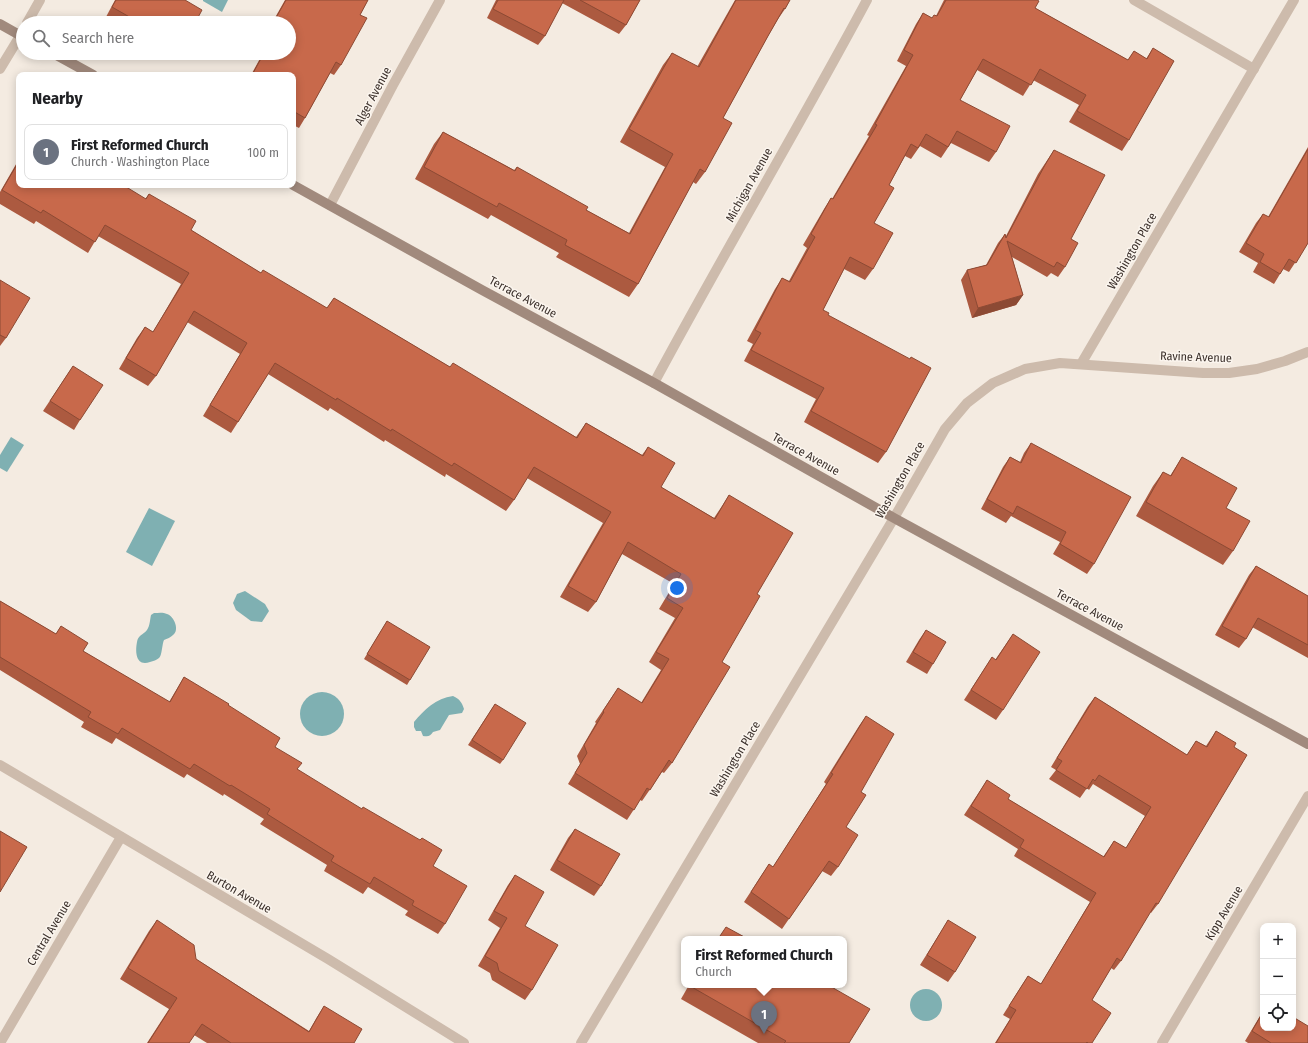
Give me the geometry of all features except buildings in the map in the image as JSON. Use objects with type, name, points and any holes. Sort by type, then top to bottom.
[{"type":"main road","points":[[0,24],[16,31]]},
{"type":"main road","points":[[66,60],[88,72]]},
{"type":"main road","name":"Terrace Avenue","points":[[296,187],[654,383],[894,518],[1308,744]]},
{"type":"street","points":[[31,16],[40,0]]},
{"type":"street","name":"Alger Avenue","points":[[330,205],[393,85],[440,0]]},
{"type":"street","name":"Michigan Avenue","points":[[654,383],[867,0]]},
{"type":"street","points":[[1134,0],[1254,69]]},
{"type":"street","name":"Washington Place","points":[[581,1043],[894,518],[945,428],[966,403],[993,383],[1025,369],[1060,363],[1081,364],[1294,0]]},
{"type":"street","points":[[0,69],[16,44]]},
{"type":"street","name":"Ravine Avenue","points":[[1081,364],[1203,373],[1229,373],[1257,369],[1285,361],[1308,352]]},
{"type":"street","name":"Burton Avenue","points":[[0,765],[328,959],[464,1043]]},
{"type":"street","name":"Kipp Avenue","points":[[1162,1043],[1308,796]]},
{"type":"street","name":"Central Avenue","points":[[0,1043],[121,837]]},
{"type":"water","points":[[203,0],[228,0],[222,12]]},
{"type":"water","points":[[11,437],[24,445],[7,472],[0,468],[0,455]]},
{"type":"water","points":[[149,508],[175,521],[152,566],[126,552]]},
{"type":"water","points":[[245,591],[265,604],[269,611],[262,622],[251,621],[236,610],[233,603],[237,594]]},
{"type":"water","points":[[154,613],[164,613],[170,615],[174,620],[176,630],[172,636],[164,640],[159,658],[145,663],[139,661],[136,646],[140,636],[147,630],[151,615]]},
{"type":"water","points":[[318,692],[326,692],[331,693],[338,698],[343,705],[343,723],[338,730],[331,735],[318,736],[310,733],[303,726],[300,718],[300,710],[303,702],[310,695]]},
{"type":"water","points":[[453,696],[461,703],[464,709],[462,713],[449,715],[440,730],[433,732],[429,736],[423,736],[421,731],[416,731],[414,722],[426,709],[441,699]]},
{"type":"water","points":[[923,989],[929,989],[938,993],[942,1005],[938,1017],[929,1021],[923,1021],[914,1017],[910,1008],[910,1002],[914,993]]},
{"type":"place","name":"First Reformed Church","points":[[764,1034]]}]
